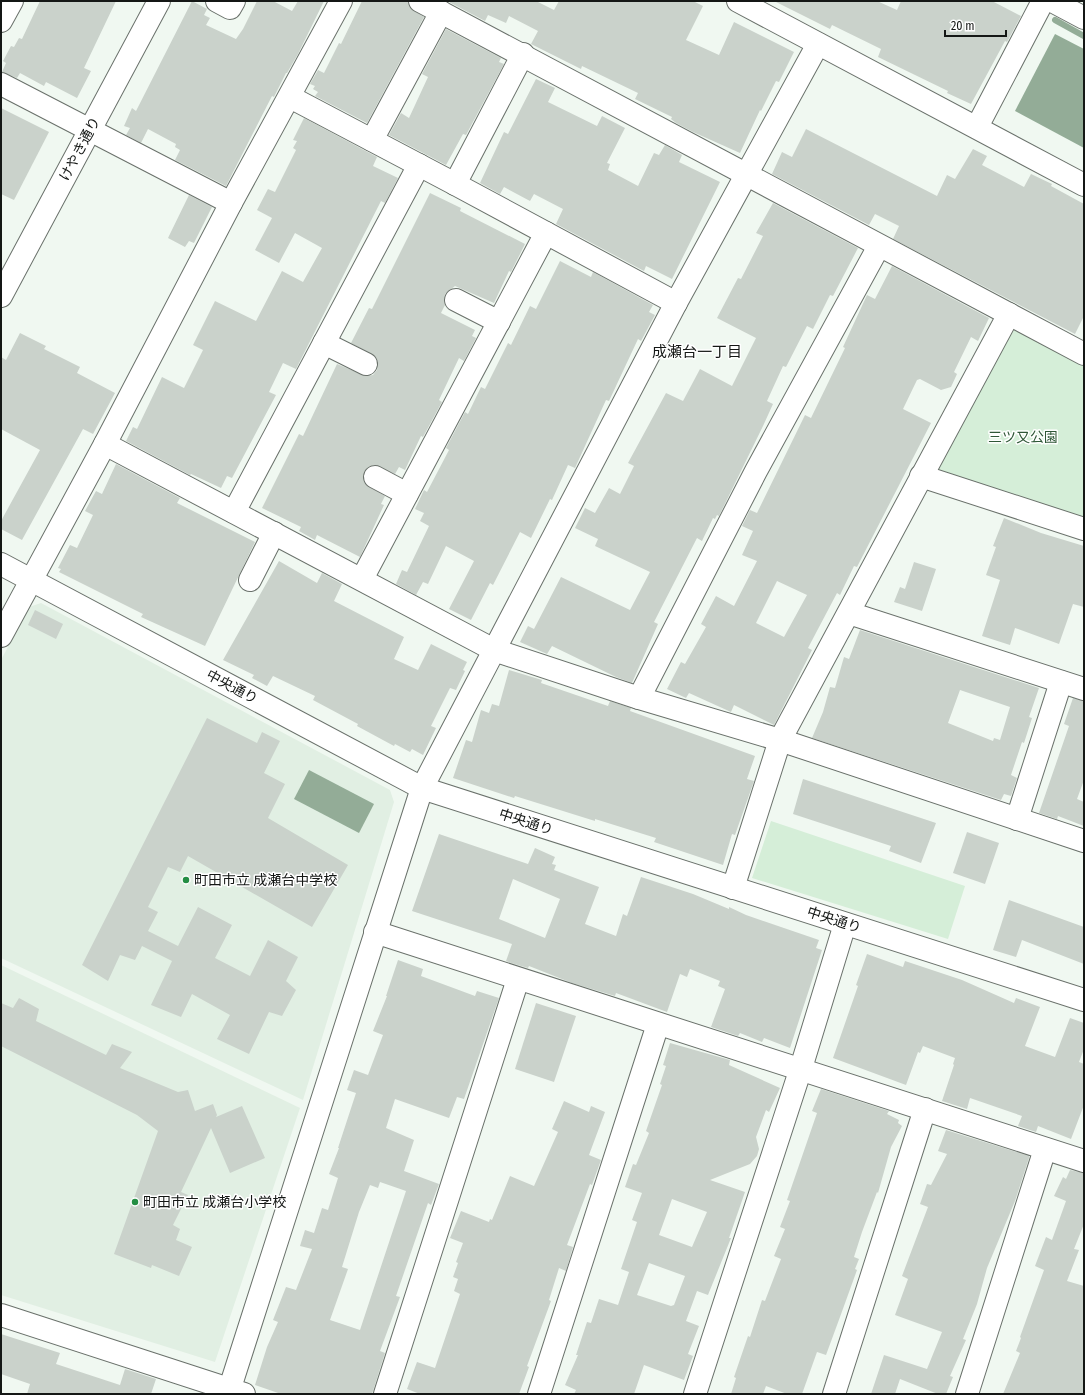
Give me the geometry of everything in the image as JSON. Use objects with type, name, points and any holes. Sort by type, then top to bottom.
[{"type":"street","points":[[1,21],[12,1]]},
{"type":"street","name":"けやき通り","points":[[1,296],[159,1]]},
{"type":"street","points":[[217,1],[230,8],[234,1]]},
{"type":"street","points":[[1,636],[105,444],[231,203],[341,1]]},
{"type":"street","points":[[420,1],[523,54],[879,246],[1084,354]]},
{"type":"street","points":[[738,1],[1084,185]]},
{"type":"street","points":[[977,127],[1043,1]]},
{"type":"street","points":[[1052,1],[1084,18]]},
{"type":"street","points":[[372,140],[441,12]]},
{"type":"street","points":[[1,1315],[234,1392],[422,788],[676,303],[818,44]]},
{"type":"street","points":[[455,184],[523,54]]},
{"type":"street","points":[[1,84],[231,203]]},
{"type":"street","points":[[290,97],[676,303]]},
{"type":"street","points":[[234,512],[419,165]]},
{"type":"street","points":[[362,579],[546,233]]},
{"type":"street","points":[[639,698],[756,471],[879,246]]},
{"type":"street","points":[[456,300],[499,322]]},
{"type":"street","points":[[734,888],[780,740],[1009,314]]},
{"type":"street","points":[[324,343],[366,364]]},
{"type":"street","points":[[105,444],[494,650],[639,698],[780,740],[1084,841]]},
{"type":"street","points":[[921,476],[1084,529]]},
{"type":"street","points":[[374,477],[407,494]]},
{"type":"street","points":[[250,580],[274,533]]},
{"type":"street","name":"中央通り","points":[[1,564],[422,788],[1084,1000]]},
{"type":"street","points":[[849,613],[1084,689]]},
{"type":"street","points":[[1017,819],[1061,682]]},
{"type":"street","points":[[695,1394],[801,1068],[845,924]]},
{"type":"street","points":[[376,932],[658,1024],[801,1068],[1084,1161]]},
{"type":"street","points":[[386,1394],[518,979]]},
{"type":"street","points":[[540,1394],[658,1024]]},
{"type":"street","points":[[834,1394],[925,1109]]},
{"type":"street","points":[[967,1394],[1045,1149]]},
{"type":"shaded area","points":[[1055,34],[1084,49],[1084,148],[1015,111]]},
{"type":"shaded area","name":"町田市立 成瀬台中学校","points":[[41,603],[390,790],[394,802],[303,1100],[1,958],[1,660],[29,607]]},
{"type":"shaded area","points":[[309,770],[374,804],[359,833],[294,799]]},
{"type":"shaded area","name":"町田市立 成瀬台小学校","points":[[1,965],[300,1108],[215,1362],[1,1295]]},
{"type":"green space","name":"三ツ又公園","points":[[1015,327],[1084,366],[1084,520],[940,474],[938,466]]},
{"type":"green space","points":[[771,821],[965,886],[948,939],[752,878]]},
{"type":"building","points":[[40,1],[116,1],[84,68],[91,71],[77,98],[46,82],[44,86],[20,73],[17,78],[2,72],[6,63],[3,61],[11,46],[14,47],[19,38],[22,39]]},
{"type":"building","points":[[192,1],[207,9],[204,15],[210,18],[206,25],[236,39],[243,29],[257,1],[273,1],[292,11],[298,1],[324,1],[298,54],[286,73],[274,97],[272,96],[226,186],[175,160],[180,150],[175,147],[176,144],[148,129],[141,143],[126,135],[130,128],[124,126],[132,108],[136,111]]},
{"type":"building","points":[[362,1],[408,1],[410,8],[424,17],[367,123],[315,96],[318,92],[313,89],[315,86],[310,84],[318,70],[324,73],[339,43],[341,44]]},
{"type":"building","points":[[447,1],[536,1],[554,10],[559,1],[693,1],[703,6],[686,40],[719,55],[734,22],[794,52],[779,82],[776,81],[761,111],[760,110],[740,153],[693,132],[676,123],[671,119],[672,117],[635,99],[638,93],[582,66],[581,69],[531,44],[538,31],[509,16],[506,23],[488,15],[485,21]]},
{"type":"building","points":[[774,1],[877,1],[897,10],[901,1],[992,1],[1021,16],[1007,42],[1005,41],[971,104],[947,93],[948,91],[878,57],[881,49],[832,25],[830,29]]},
{"type":"building","points":[[446,29],[501,58],[499,62],[504,64],[466,135],[463,134],[446,165],[389,135],[401,113],[409,118],[428,77],[422,74]]},
{"type":"building","points":[[536,79],[555,88],[548,102],[597,126],[602,116],[625,128],[607,163],[610,164],[608,170],[638,186],[654,153],[659,155],[665,145],[682,155],[679,162],[720,182],[672,279],[646,266],[644,271],[556,224],[563,209],[534,194],[530,201],[504,187],[500,194],[480,183],[504,132],[508,134]]},
{"type":"building","points":[[1,108],[49,132],[14,200],[1,194]]},
{"type":"building","points":[[304,118],[377,157],[373,166],[398,178],[385,203],[381,201],[296,369],[283,363],[269,392],[276,395],[232,478],[227,476],[221,488],[191,474],[190,475],[126,441],[133,427],[137,429],[162,377],[184,388],[203,350],[193,345],[215,301],[256,321],[282,271],[303,282],[322,248],[295,233],[279,263],[255,250],[272,218],[257,210],[268,189],[275,192],[296,150],[293,148],[297,141],[293,140]]},
{"type":"building","points":[[806,129],[937,196],[947,175],[955,179],[973,149],[987,156],[982,165],[1024,187],[1031,174],[1052,184],[1051,186],[1084,204],[1084,316],[1075,334],[893,239],[899,226],[875,214],[869,225],[772,174],[782,152],[792,157]]},
{"type":"building","points":[[430,193],[461,208],[460,211],[525,244],[511,272],[509,271],[494,303],[455,286],[445,294],[445,305],[441,313],[475,330],[472,336],[476,338],[464,361],[459,358],[439,400],[442,402],[423,437],[421,436],[405,470],[399,467],[395,474],[374,465],[368,467],[364,472],[363,478],[365,484],[385,496],[381,504],[384,505],[360,557],[317,535],[315,540],[299,531],[301,527],[262,508],[299,434],[303,436],[337,364],[366,376],[373,375],[377,370],[378,364],[376,357],[351,343],[369,308],[372,309]]},
{"type":"building","points":[[189,195],[212,207],[194,243],[189,241],[185,247],[168,238]]},
{"type":"building","points":[[773,203],[858,248],[833,296],[830,295],[813,329],[807,326],[786,367],[783,366],[767,401],[773,404],[763,426],[719,516],[717,515],[715,519],[713,518],[702,541],[697,538],[654,622],[658,624],[632,683],[616,677],[552,646],[547,654],[520,642],[528,626],[534,629],[561,577],[630,610],[650,572],[595,546],[598,539],[575,528],[585,508],[595,513],[609,488],[620,494],[634,466],[628,463],[666,393],[683,401],[700,369],[732,386],[756,338],[717,318],[738,278],[741,279],[763,236],[756,233]]},
{"type":"building","points":[[560,261],[591,277],[593,272],[653,305],[649,312],[655,315],[641,341],[638,339],[609,401],[606,400],[575,468],[568,465],[552,500],[550,499],[531,538],[520,532],[493,585],[490,583],[471,620],[449,609],[474,561],[446,546],[428,584],[423,582],[416,595],[396,584],[402,570],[407,572],[429,526],[420,521],[424,513],[415,509],[424,490],[427,492],[449,450],[446,448],[465,412],[468,414],[481,387],[485,389],[508,343],[511,345],[530,306],[536,309]]},
{"type":"building","points":[[892,266],[989,318],[978,341],[971,337],[954,372],[957,374],[951,387],[941,390],[920,379],[917,380],[903,409],[931,423],[857,567],[854,566],[840,595],[837,593],[808,648],[812,650],[774,725],[734,705],[731,712],[689,693],[686,698],[667,689],[681,662],[685,664],[706,627],[701,624],[716,596],[734,606],[757,561],[742,555],[753,531],[742,526],[750,510],[757,513],[805,415],[811,418],[845,348],[843,347],[867,295],[875,299]],"holes":[[[777,581],[807,595],[784,637],[756,623]]]},
{"type":"building","points":[[20,333],[46,346],[44,349],[80,367],[77,373],[115,393],[93,434],[83,429],[22,540],[1,529],[1,521],[40,450],[1,429],[1,357],[6,360]]},
{"type":"building","points":[[116,464],[180,498],[177,503],[255,542],[205,646],[141,617],[143,614],[59,572],[61,569],[58,568],[70,545],[77,548],[93,515],[85,511],[96,491],[102,494]]},
{"type":"building","points":[[1004,518],[1041,533],[1084,546],[1084,607],[1073,604],[1059,644],[1015,628],[1010,645],[982,636],[1000,580],[986,575],[996,547],[993,546]]},
{"type":"building","points":[[279,561],[317,583],[322,573],[342,584],[334,601],[404,637],[394,659],[418,670],[431,644],[467,662],[463,670],[465,671],[456,690],[450,688],[431,726],[436,728],[423,755],[412,749],[410,752],[395,744],[394,746],[357,726],[358,724],[313,700],[315,696],[273,676],[267,686],[252,678],[254,675],[223,660]]},
{"type":"building","points":[[914,562],[936,569],[922,611],[894,602],[900,587],[905,589]]},
{"type":"building","points":[[35,610],[63,624],[56,639],[28,625]]},
{"type":"building","points":[[860,630],[1039,688],[1029,717],[1032,718],[1024,743],[1022,742],[1011,775],[1017,778],[1011,796],[1004,794],[1001,800],[812,738],[823,712],[830,687],[835,688],[844,657],[849,659]],"holes":[[[960,690],[1010,707],[1000,740],[994,738],[993,741],[948,723]]]},
{"type":"building","points":[[509,670],[542,680],[541,683],[608,706],[610,701],[631,708],[630,711],[755,756],[747,779],[754,781],[735,835],[732,834],[723,865],[654,842],[656,838],[515,796],[514,798],[453,778],[466,740],[472,742],[481,710],[489,713],[492,704],[499,706]]},
{"type":"building","points":[[1073,698],[1084,701],[1084,780],[1077,799],[1084,802],[1084,826],[1058,816],[1057,819],[1039,813],[1069,726],[1064,724]]},
{"type":"building","points":[[207,718],[257,743],[262,732],[280,741],[264,773],[285,784],[268,818],[348,865],[312,927],[188,856],[180,872],[168,867],[148,907],[158,912],[148,931],[178,946],[198,907],[232,925],[215,958],[250,976],[268,940],[298,957],[286,981],[296,990],[282,1016],[269,1012],[249,1054],[217,1039],[230,1015],[192,994],[181,1017],[151,1005],[172,961],[142,946],[135,960],[120,955],[108,981],[82,965]]},
{"type":"building","points":[[803,779],[936,823],[921,863],[889,851],[891,846],[793,814]]},
{"type":"building","points":[[967,832],[999,843],[985,884],[953,873]]},
{"type":"building","points":[[439,834],[528,864],[535,848],[555,857],[552,864],[556,865],[554,870],[599,887],[585,924],[616,936],[623,914],[627,916],[641,877],[693,894],[729,909],[729,907],[746,915],[819,940],[816,948],[822,950],[790,1048],[764,1038],[762,1042],[740,1033],[738,1036],[711,1027],[725,989],[718,986],[720,981],[690,969],[687,977],[680,974],[667,1012],[616,993],[615,996],[572,983],[529,966],[528,968],[511,963],[506,961],[512,944],[412,911]],"holes":[[[513,879],[560,899],[545,938],[499,919]]]},
{"type":"building","points":[[1009,900],[1084,927],[1084,964],[1022,940],[1016,957],[993,950]]},
{"type":"building","points":[[867,954],[903,967],[905,961],[962,980],[1014,1003],[1016,998],[1040,1007],[1025,1046],[1055,1057],[1070,1018],[1084,1023],[1084,1049],[1079,1062],[1084,1064],[1084,1105],[1071,1139],[1038,1126],[1036,1132],[1018,1126],[1022,1116],[970,1098],[967,1109],[942,1101],[955,1058],[923,1046],[920,1053],[918,1052],[906,1085],[833,1058],[858,986],[856,985]]},
{"type":"building","points":[[398,960],[423,969],[421,976],[475,996],[477,991],[499,998],[464,1099],[457,1097],[449,1118],[395,1099],[386,1128],[414,1140],[404,1171],[439,1184],[431,1205],[428,1203],[396,1296],[400,1297],[380,1351],[385,1353],[372,1394],[281,1394],[255,1385],[267,1347],[278,1322],[273,1320],[286,1287],[296,1290],[312,1249],[300,1246],[305,1230],[314,1233],[322,1208],[328,1210],[338,1178],[329,1174],[339,1148],[356,1093],[347,1090],[354,1070],[368,1075],[383,1035],[373,1031]],"holes":[[[380,1182],[406,1191],[360,1330],[330,1320],[348,1269],[342,1267],[359,1212],[370,1185],[378,1188]]]},
{"type":"building","points":[[19,998],[39,1009],[36,1021],[106,1055],[112,1044],[132,1052],[120,1068],[178,1092],[188,1090],[195,1111],[213,1104],[217,1115],[216,1117],[242,1106],[265,1158],[230,1173],[211,1128],[181,1192],[188,1195],[173,1225],[180,1229],[176,1240],[192,1247],[179,1276],[152,1265],[151,1268],[114,1254],[158,1131],[137,1115],[1,1046],[1,1003],[13,1008]]},
{"type":"building","points":[[536,1003],[576,1016],[554,1082],[515,1069]]},
{"type":"building","points":[[670,1043],[730,1060],[729,1065],[780,1088],[769,1112],[766,1110],[756,1137],[759,1149],[757,1156],[750,1164],[710,1180],[745,1192],[729,1238],[731,1238],[708,1295],[697,1291],[686,1321],[699,1326],[688,1354],[693,1356],[684,1380],[644,1365],[634,1394],[574,1394],[576,1390],[565,1385],[578,1355],[576,1355],[587,1322],[591,1323],[599,1299],[618,1305],[629,1272],[621,1269],[637,1222],[632,1220],[642,1193],[625,1187],[633,1164],[636,1165],[649,1133],[646,1131],[662,1085],[660,1084],[666,1066],[663,1065]],"holes":[[[672,1199],[707,1212],[692,1247],[659,1235]],[[649,1263],[685,1276],[674,1305],[671,1306],[637,1295]]]},
{"type":"building","points":[[821,1089],[889,1111],[887,1114],[899,1120],[898,1123],[902,1126],[891,1147],[878,1193],[877,1192],[862,1232],[854,1257],[859,1259],[855,1269],[857,1270],[826,1355],[817,1352],[802,1394],[787,1394],[766,1386],[763,1394],[731,1394],[736,1378],[734,1377],[748,1336],[750,1337],[762,1300],[765,1301],[781,1259],[774,1256],[785,1229],[780,1227],[790,1201],[787,1200],[817,1113],[812,1111]]},
{"type":"building","points":[[564,1101],[589,1112],[591,1106],[605,1112],[589,1155],[601,1160],[592,1185],[590,1184],[567,1245],[573,1247],[566,1271],[559,1268],[549,1300],[551,1301],[527,1366],[529,1367],[519,1394],[420,1394],[407,1389],[417,1362],[435,1368],[460,1294],[454,1291],[458,1279],[453,1277],[458,1263],[456,1262],[463,1243],[450,1238],[461,1211],[489,1222],[490,1219],[492,1220],[510,1176],[534,1186],[558,1132],[552,1129]]},
{"type":"building","points":[[946,1130],[1029,1156],[1029,1158],[1015,1201],[987,1268],[977,1304],[963,1339],[966,1340],[950,1376],[953,1377],[946,1394],[938,1394],[900,1379],[895,1394],[871,1394],[884,1355],[927,1369],[942,1332],[895,1315],[908,1279],[902,1276],[928,1207],[920,1204],[927,1184],[931,1185],[947,1154],[938,1151]]},
{"type":"building","points":[[1070,1170],[1084,1173],[1084,1224],[1074,1249],[1079,1250],[1067,1281],[1084,1286],[1084,1394],[1003,1394],[1020,1353],[1016,1351],[1021,1338],[1020,1337],[1044,1270],[1035,1266],[1046,1237],[1052,1240],[1066,1201],[1054,1196],[1063,1177],[1066,1179]]},
{"type":"building","points":[[1,1334],[60,1353],[56,1364],[120,1385],[125,1369],[156,1379],[151,1394],[27,1394],[30,1384],[1,1374]]},
{"type":"waterway","points":[[1055,20],[1084,36]]},
{"type":"place","name":"町田市立 成瀬台中学校","points":[[186,880]]},
{"type":"place","name":"町田市立 成瀬台小学校","points":[[135,1202]]},
{"type":"district","name":"成瀬台一丁目","points":[[697,352]]}]
